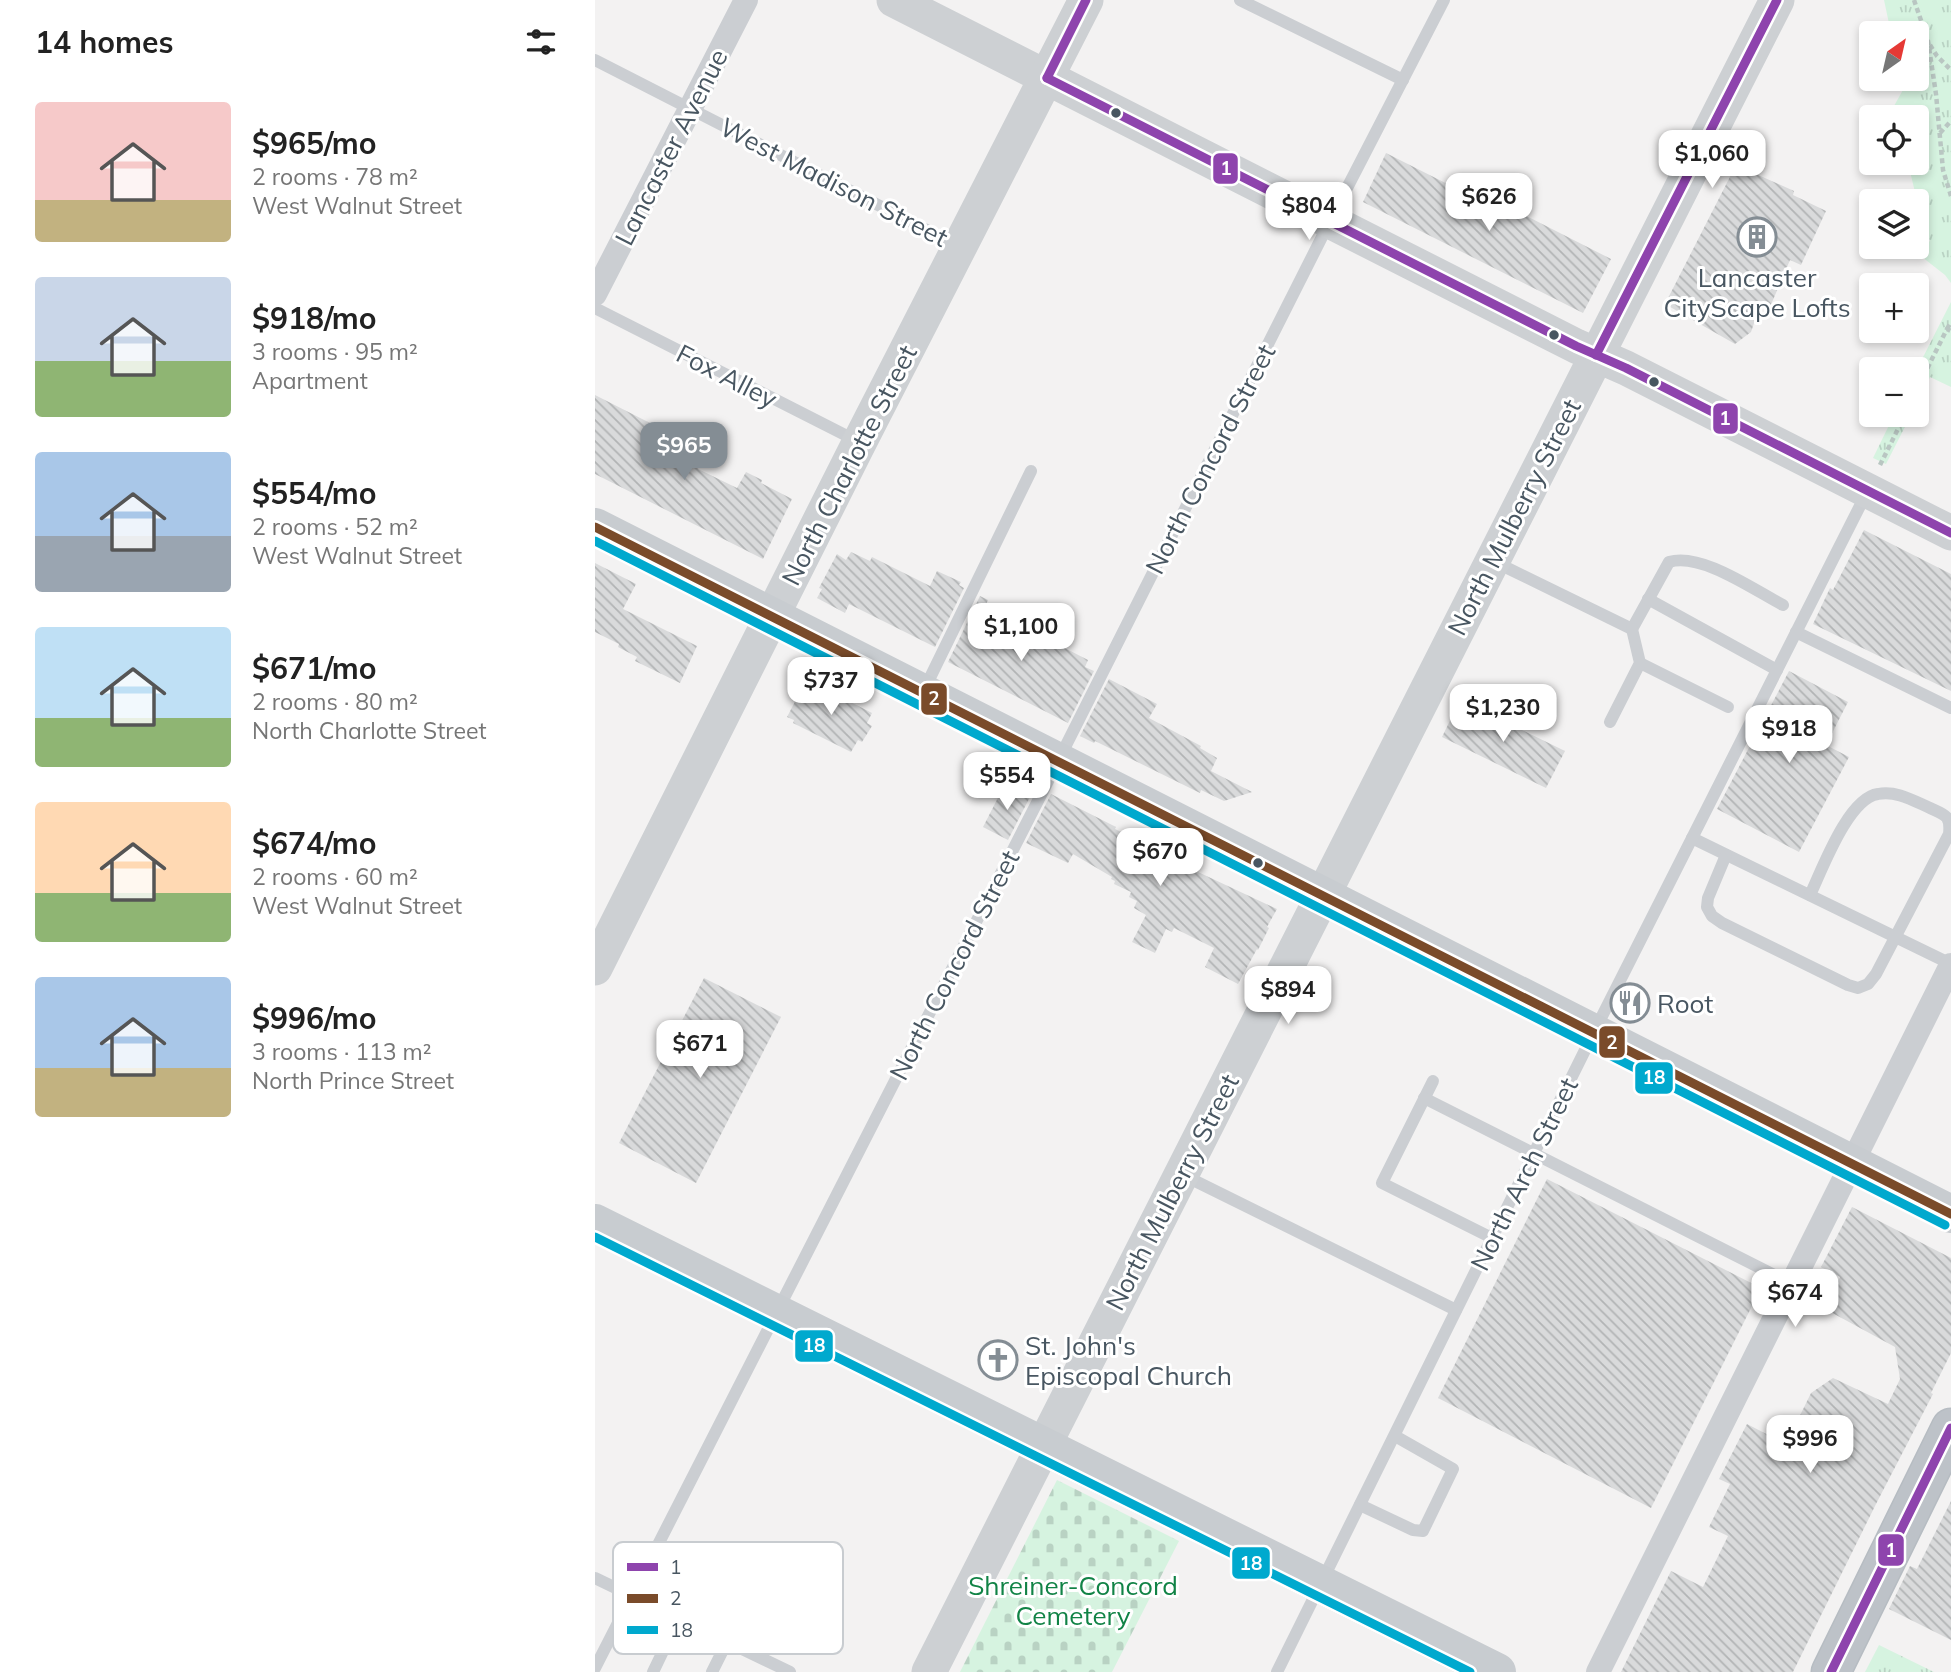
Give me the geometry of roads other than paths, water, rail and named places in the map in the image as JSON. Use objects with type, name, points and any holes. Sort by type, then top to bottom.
[{"type":"highway","points":[[1831,1672],[1951,1428]]},
{"type":"main road","points":[[595,527],[1951,1214]]},
{"type":"main road","points":[[595,1223],[1497,1672]]},
{"type":"street","name":"Lancaster Avenue","points":[[595,294],[746,0]]},
{"type":"street","points":[[894,0],[1596,355],[1873,478],[1951,533]]},
{"type":"street","name":"North Charlotte Street","points":[[595,968],[1086,0]]},
{"type":"street","name":"North Mulberry Street","points":[[929,1672],[1777,0]]},
{"type":"street","points":[[1598,1672],[1951,965]]},
{"type":"lane","points":[[1240,0],[1402,80]]},
{"type":"lane","name":"North Concord Street","points":[[659,1542],[1444,0]]},
{"type":"lane","name":"West Madison Street","points":[[595,60],[961,247]]},
{"type":"lane","name":"Fox Alley","points":[[595,308],[859,443]]},
{"type":"lane","points":[[922,693],[1031,471]]},
{"type":"lane","name":"North Arch Street","points":[[1277,1672],[1594,1032],[1873,478]]},
{"type":"lane","points":[[1610,722],[1640,663],[1632,629],[1669,562],[1679,559],[1710,565],[1783,605]]},
{"type":"lane","points":[[1492,561],[1632,629]]},
{"type":"lane","points":[[1647,599],[1777,670]]},
{"type":"lane","points":[[1796,632],[1951,708]]},
{"type":"lane","points":[[1640,663],[1728,707]]},
{"type":"lane","points":[[1726,855],[1708,898],[1707,907],[1712,916],[1858,988],[1868,984],[1876,974],[1896,937],[1948,834],[1950,823],[1946,815],[1900,795],[1877,793],[1864,800],[1846,820],[1810,895]]},
{"type":"lane","points":[[1692,838],[1951,965]]},
{"type":"lane","points":[[1433,1081],[1382,1183],[1492,1238]]},
{"type":"lane","points":[[1424,1098],[1792,1284]]},
{"type":"lane","points":[[1181,1174],[1457,1310]]},
{"type":"lane","points":[[1360,1506],[1413,1530],[1423,1531],[1453,1469],[1395,1436]]},
{"type":"lane","points":[[595,1578],[613,1586]]},
{"type":"lane","name":"North Concord Street","points":[[595,1668],[613,1632]]},
{"type":"lane","points":[[653,1672],[662,1654]]},
{"type":"lane","points":[[712,1672],[721,1654]]},
{"type":"lane","points":[[752,1654],[790,1672]]},
{"type":"place","name":"Lancaster CityScape Lofts","points":[[1757,237]]},
{"type":"place","name":"Root","points":[[1630,1003]]},
{"type":"place","name":"St. John's Episcopal Church","points":[[998,1360]]},
{"type":"park label","name":"Shreiner-Concord Cemetery","points":[[1073,1600]]}]
